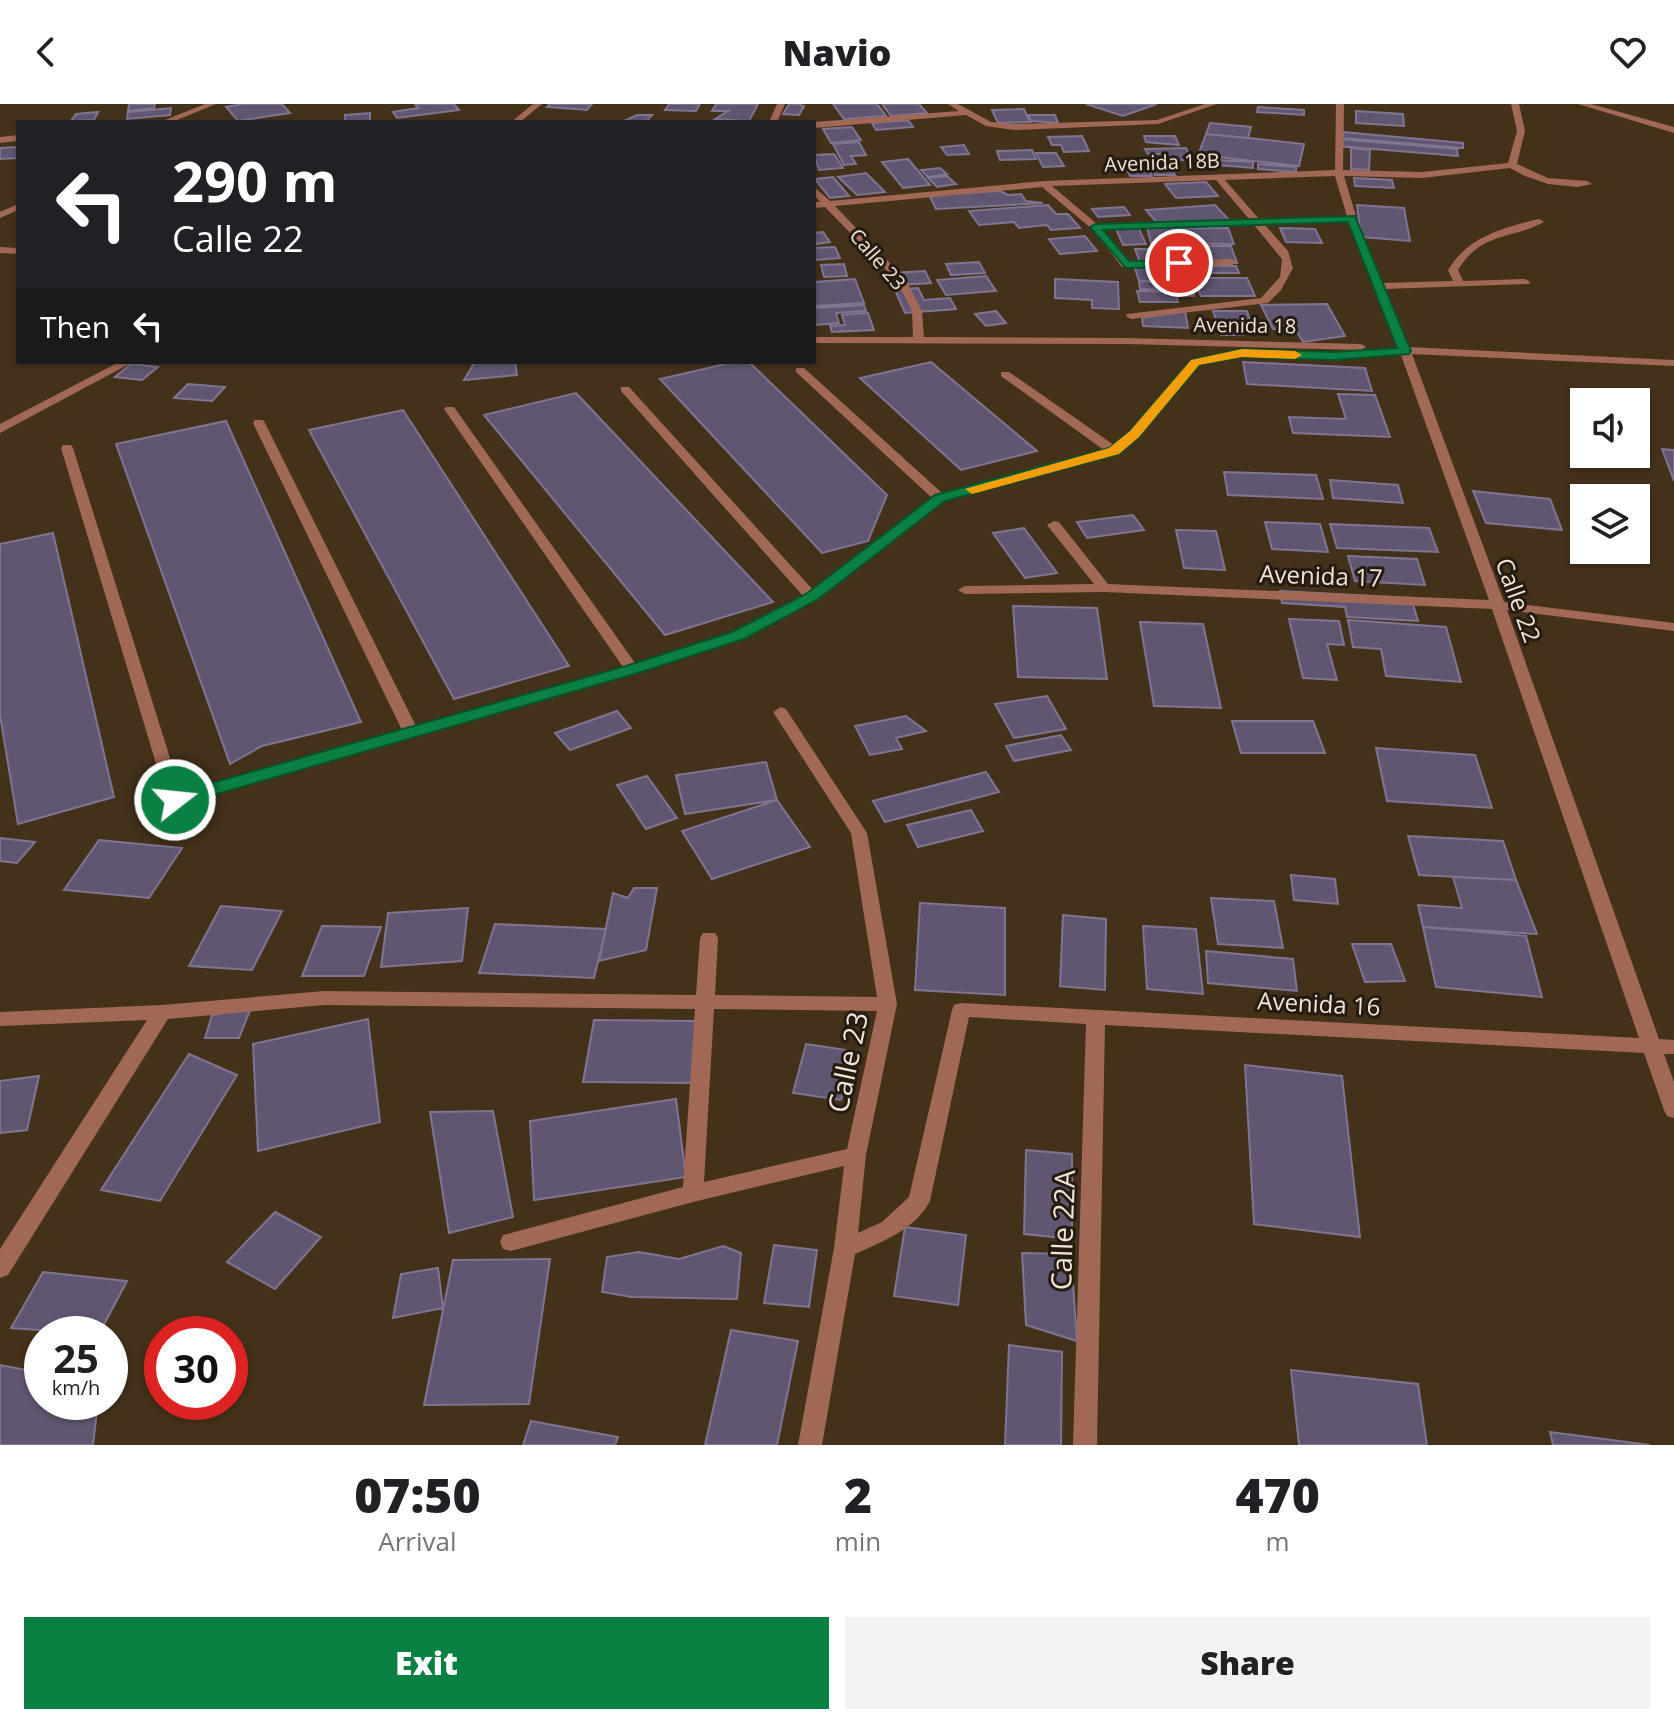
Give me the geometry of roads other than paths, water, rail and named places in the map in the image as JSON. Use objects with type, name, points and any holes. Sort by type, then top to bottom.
[{"type":"street","points":[[169,120],[212,104]]},
{"type":"street","points":[[518,120],[538,104]]},
{"type":"street","points":[[952,104],[965,113]]},
{"type":"street","name":"Avenida 18B","points":[[965,113],[989,124],[1014,127],[1133,124],[1169,119],[1213,104]]},
{"type":"street","name":"Calle 22","points":[[1340,104],[1339,173],[1352,219],[1405,351],[1498,605],[1674,1110]]},
{"type":"street","points":[[1515,104],[1521,131],[1512,165],[1520,171],[1560,182],[1587,184]]},
{"type":"street","points":[[1582,104],[1674,130]]},
{"type":"street","points":[[816,125],[965,113]]},
{"type":"street","name":"Avenida 18B","points":[[816,205],[1044,184],[1339,173],[1422,175],[1512,165]]},
{"type":"street","points":[[1131,316],[1264,301],[1280,286],[1288,268],[1286,251],[1219,178]]},
{"type":"street","points":[[1044,184],[1095,227],[1126,265],[1232,262]]},
{"type":"street","name":"Calle 23","points":[[816,192],[901,280],[917,311],[919,339]]},
{"type":"street","points":[[1095,227],[1352,219]]},
{"type":"street","points":[[1459,284],[1453,270],[1458,259],[1496,232],[1539,222]]},
{"type":"street","points":[[1379,286],[1525,282]]},
{"type":"street","name":"Avenida 18","points":[[816,340],[1331,344],[1405,351],[1674,363]]},
{"type":"street","points":[[67,448],[175,800],[738,636],[812,597],[940,498],[1114,451],[1134,434],[1195,362],[1242,353],[1334,356],[1405,351]]},
{"type":"street","points":[[0,429],[123,364]]},
{"type":"street","points":[[800,370],[940,498]]},
{"type":"street","points":[[1005,374],[1114,451]]},
{"type":"street","points":[[625,389],[812,597]]},
{"type":"street","points":[[450,409],[632,669]]},
{"type":"street","points":[[259,423],[411,732]]},
{"type":"street","points":[[1054,525],[1104,588]]},
{"type":"street","name":"Avenida 17","points":[[965,590],[1104,588],[1498,605],[1674,627]]},
{"type":"street","name":"Calle 23","points":[[781,712],[859,833],[888,1004],[856,1155],[845,1248],[810,1445]]},
{"type":"street","points":[[693,1193],[709,938]]},
{"type":"street","points":[[0,1019],[162,1012],[324,998],[888,1004]]},
{"type":"street","name":"Avenida 16","points":[[845,1248],[890,1228],[919,1201],[961,1010],[1674,1047]]},
{"type":"street","points":[[0,1268],[162,1012]]},
{"type":"street","name":"Calle 22A","points":[[1085,1445],[1096,1017]]},
{"type":"street","points":[[511,1242],[693,1193],[856,1155]]}]
